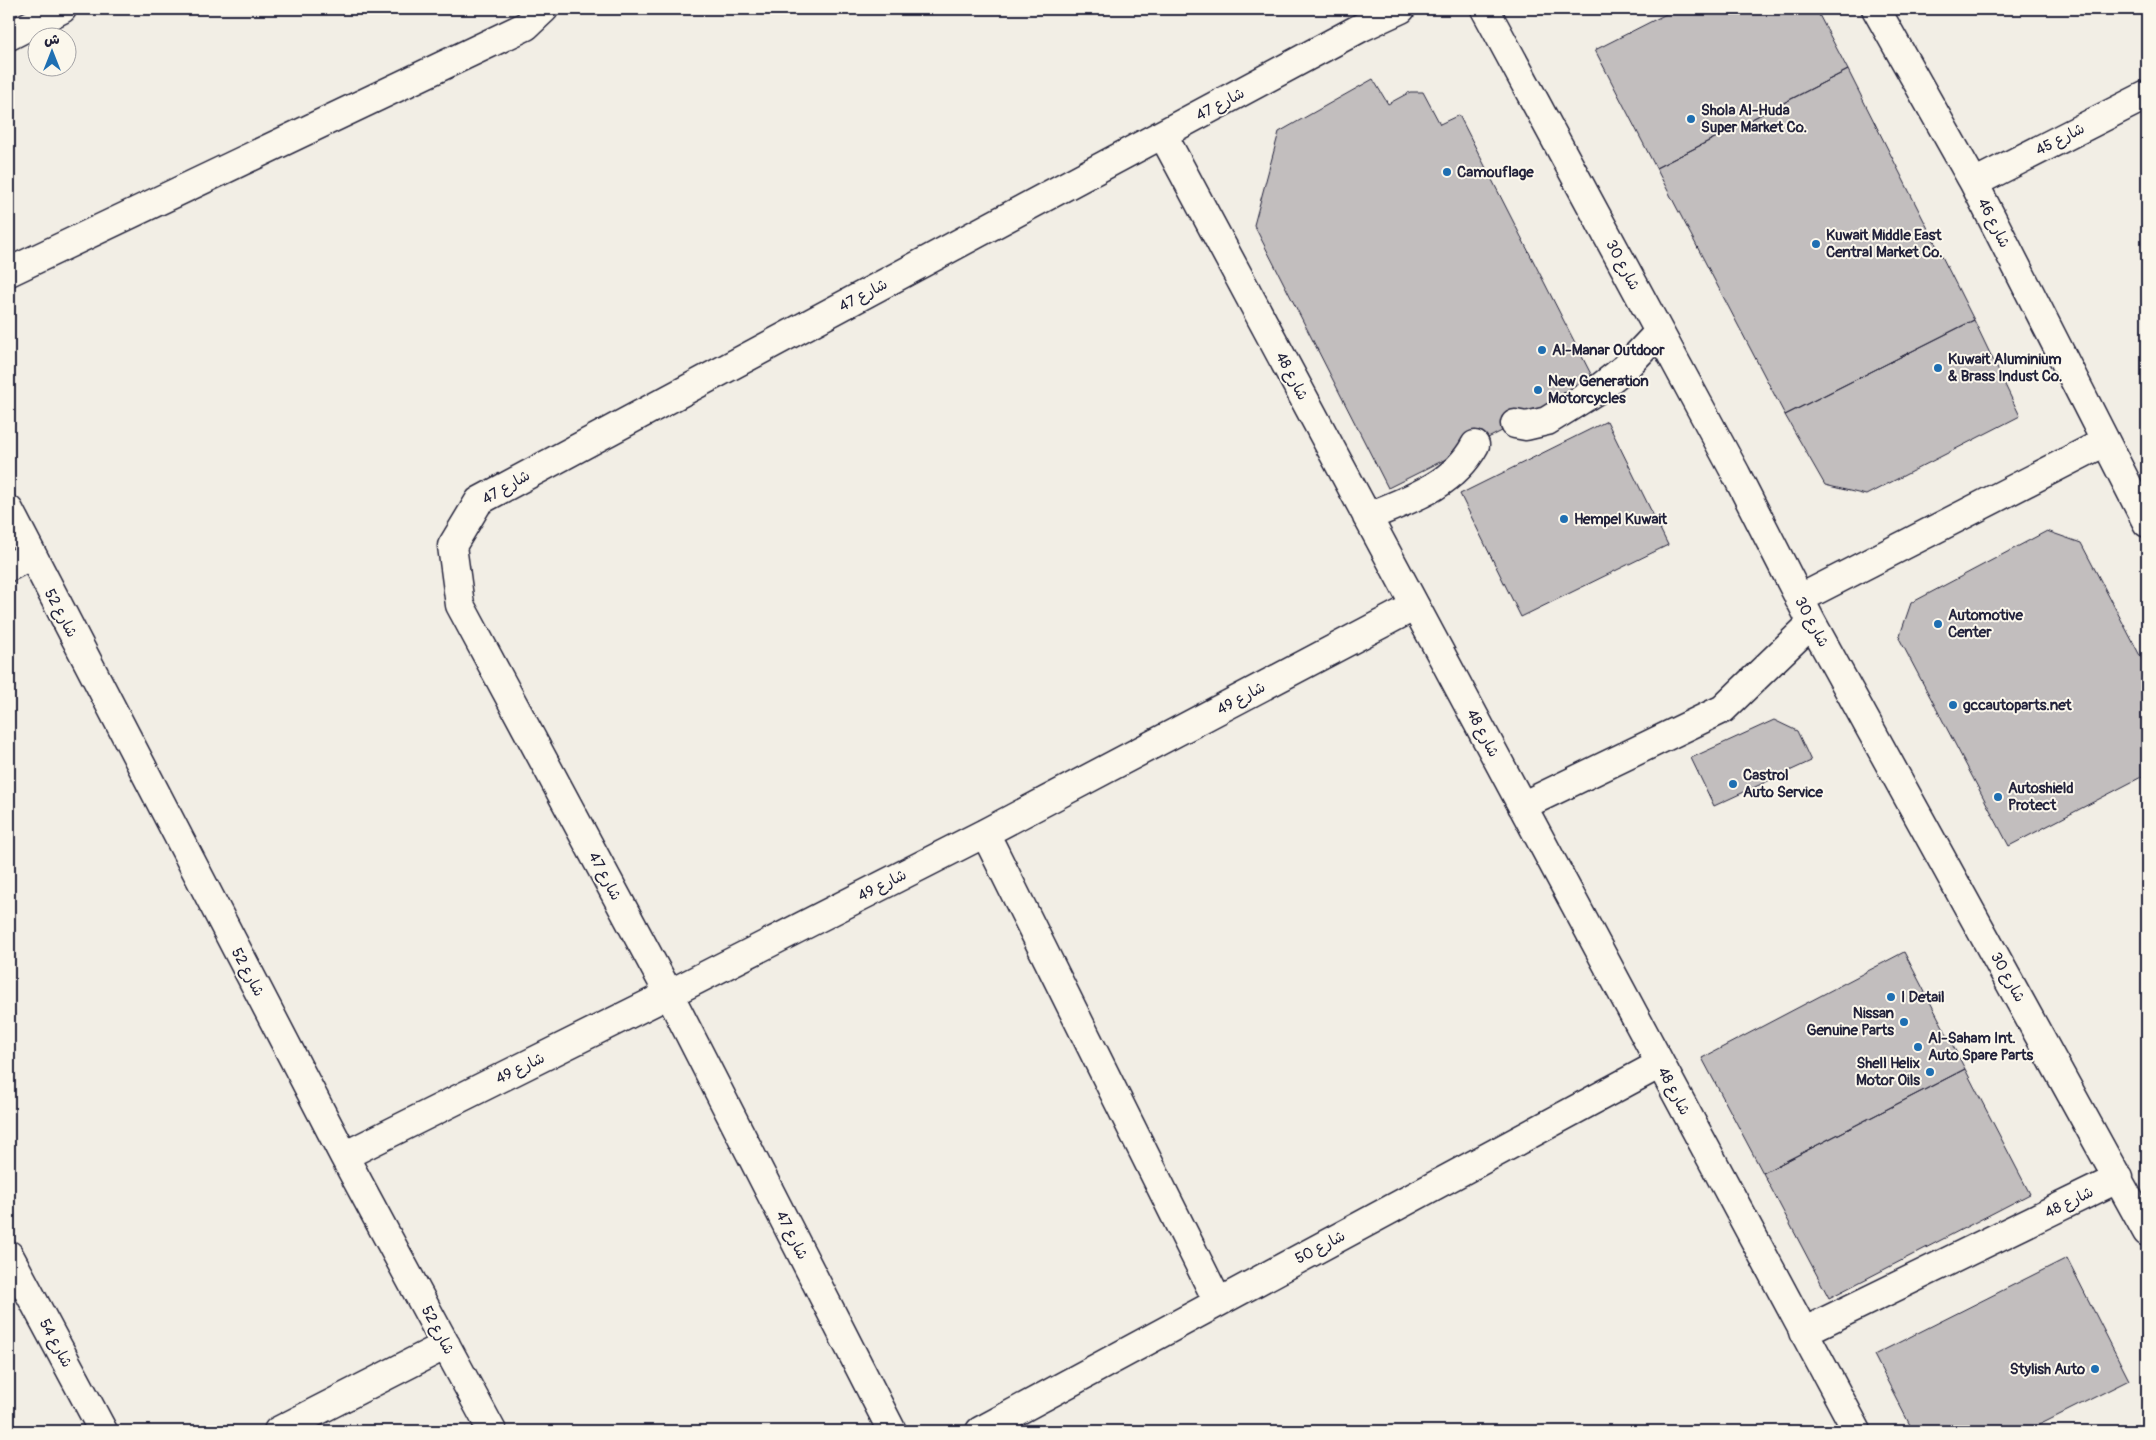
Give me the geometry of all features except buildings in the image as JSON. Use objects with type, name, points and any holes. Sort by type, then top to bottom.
[{"type":"street","points":[[9,36],[62,9]]},
{"type":"street","points":[[9,272],[526,26],[544,9]]},
{"type":"street","name":"شارع 47","points":[[892,1431],[669,994],[460,605],[452,546],[479,501],[1162,135],[1358,18],[1401,9]]},
{"type":"street","name":"شارع 30","points":[[1485,9],[1659,332],[1799,599],[2147,1232]]},
{"type":"street","name":"شارع 46","points":[[1876,9],[1974,183],[2147,523]]},
{"type":"street","name":"شارع 45","points":[[1974,183],[2147,95]]},
{"type":"street","name":"شارع 48","points":[[1162,135],[1857,1431]]},
{"type":"street","points":[[1515,424],[1526,426],[1547,421],[1597,390],[1625,368],[1659,332]]},
{"type":"street","points":[[1799,599],[2105,442]]},
{"type":"street","points":[[1367,517],[1422,494],[1454,474],[1475,445]]},
{"type":"street","name":"شارع 52","points":[[9,510],[20,561],[492,1431]]},
{"type":"street","name":"شارع 49","points":[[344,1156],[669,994],[985,833],[1415,606]]},
{"type":"street","points":[[1522,806],[1723,709],[1812,623]]},
{"type":"street","points":[[985,833],[1218,1302]]},
{"type":"street","name":"شارع 50","points":[[980,1431],[1660,1064]]},
{"type":"street","name":"شارع 48","points":[[1804,1332],[2119,1178]]},
{"type":"street","name":"شارع 54","points":[[9,1255],[103,1431]]},
{"type":"street","points":[[278,1431],[446,1345]]},
{"type":"place","name":"Shola Al-Huda Super Market Co.","points":[[1691,119]]},
{"type":"place","name":"Camouflage","points":[[1447,172]]},
{"type":"place","name":"Kuwait Middle East Central Market Co.","points":[[1816,244]]},
{"type":"place","name":"Al-Manar Outdoor","points":[[1542,350]]},
{"type":"place","name":"Kuwait Aluminium & Brass Indust Co.","points":[[1938,368]]},
{"type":"place","name":"New Generation Motorcycles","points":[[1538,390]]},
{"type":"place","name":"Hempel Kuwait","points":[[1564,519]]},
{"type":"place","name":"Automotive Center","points":[[1938,624]]},
{"type":"place","name":"gccautoparts.net","points":[[1953,705]]},
{"type":"place","name":"Castrol Auto Service","points":[[1733,784]]},
{"type":"place","name":"Autoshield Protect","points":[[1998,797]]},
{"type":"place","name":"I Detail","points":[[1891,997]]},
{"type":"place","name":"Nissan Genuine Parts","points":[[1904,1022]]},
{"type":"place","name":"Al-Saham Int. Auto Spare Parts","points":[[1918,1047]]},
{"type":"place","name":"Shell Helix Motor Oils","points":[[1930,1072]]},
{"type":"place","name":"Stylish Auto","points":[[2095,1369]]}]
